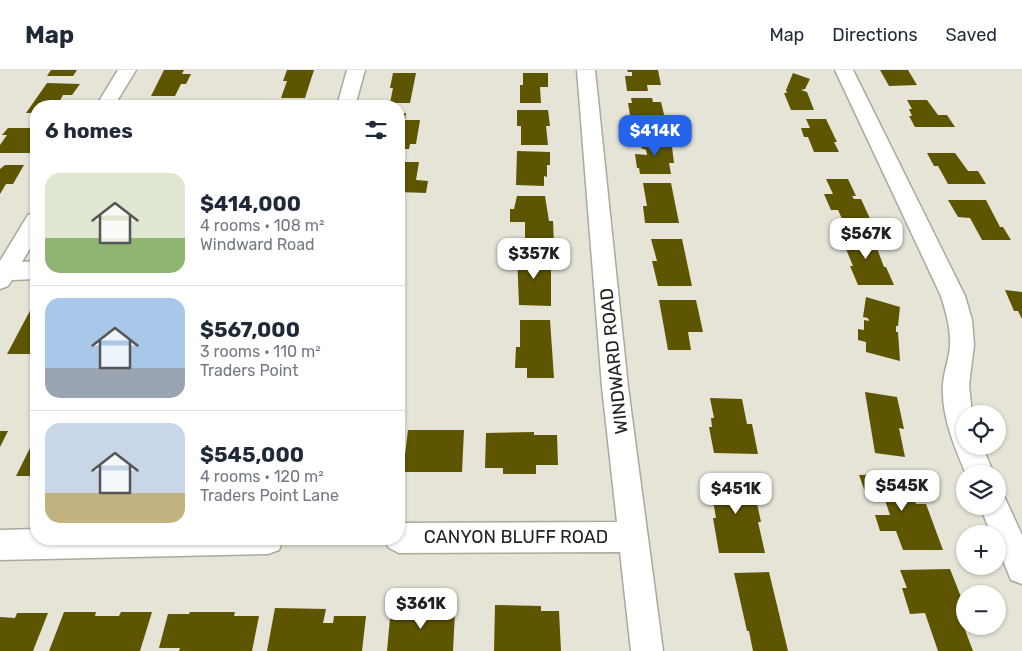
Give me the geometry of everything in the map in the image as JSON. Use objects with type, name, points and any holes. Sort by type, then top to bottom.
[{"type":"street","points":[[109,100],[127,70]]},
{"type":"street","points":[[348,100],[356,70]]},
{"type":"street","name":"WINDWARD ROAD","points":[[586,70],[615,387],[647,651]]},
{"type":"street","points":[[844,70],[953,296],[960,320],[962,346],[956,385],[958,405]]},
{"type":"street","points":[[3,275],[30,230]]},
{"type":"street","points":[[3,275],[30,271]]},
{"type":"street","points":[[998,515],[1019,556]]},
{"type":"street","name":"CANYON BLUFF ROAD","points":[[405,538],[633,537]]},
{"type":"street","points":[[0,545],[30,544]]},
{"type":"building","points":[[51,70],[77,70],[73,76],[47,76]]},
{"type":"building","points":[[164,70],[184,70],[182,74],[191,74],[186,84],[181,84],[175,96],[151,96]]},
{"type":"building","points":[[287,70],[314,70],[305,98],[281,98],[287,81],[283,81]]},
{"type":"building","points":[[627,70],[658,70],[661,85],[647,85],[648,91],[627,91],[625,76],[632,76],[632,72]]},
{"type":"building","points":[[880,70],[908,70],[917,85],[889,86]]},
{"type":"building","points":[[393,73],[416,73],[410,103],[405,103],[405,100],[391,100],[393,88],[390,88]]},
{"type":"building","points":[[523,73],[548,73],[548,87],[540,87],[541,103],[520,103],[520,85],[523,85]]},
{"type":"building","points":[[793,73],[810,79],[805,89],[801,90],[807,92],[814,110],[791,110],[784,93],[787,93],[786,90]]},
{"type":"building","points":[[47,83],[80,84],[72,95],[63,95],[60,100],[35,100]]},
{"type":"building","points":[[631,98],[652,98],[653,102],[661,102],[668,131],[638,131],[635,115],[630,115],[628,103],[632,103]]},
{"type":"building","points":[[907,100],[927,100],[938,115],[947,115],[955,127],[915,127],[909,116],[912,116],[909,109],[912,109]]},
{"type":"building","points":[[517,110],[548,110],[550,126],[546,126],[548,145],[521,145],[521,126],[517,126]]},
{"type":"building","points":[[806,119],[826,119],[837,142],[834,142],[839,152],[814,152],[808,137],[804,137],[801,128],[810,128]]},
{"type":"building","points":[[405,120],[420,120],[416,144],[410,144],[409,149],[405,149]]},
{"type":"building","points":[[8,128],[30,128],[30,153],[0,153],[0,145],[7,135],[2,135]]},
{"type":"building","points":[[640,138],[671,139],[674,163],[669,163],[671,174],[640,174],[635,154],[647,155],[646,150],[641,148]]},
{"type":"building","points":[[517,151],[550,152],[550,165],[547,165],[547,177],[544,176],[544,186],[516,185]]},
{"type":"building","points":[[927,153],[955,153],[968,171],[978,171],[986,184],[948,184],[938,166],[934,166]]},
{"type":"building","points":[[405,162],[419,162],[416,180],[428,181],[426,193],[405,192]]},
{"type":"building","points":[[5,165],[24,165],[13,184],[6,184],[0,194],[0,169]]},
{"type":"building","points":[[826,179],[848,179],[856,196],[852,196],[854,199],[861,199],[872,223],[844,223],[838,210],[831,210],[824,194],[833,194]]},
{"type":"building","points":[[643,183],[671,183],[679,223],[645,223],[643,206],[647,206]]},
{"type":"building","points":[[517,196],[545,196],[549,221],[553,221],[554,244],[525,243],[525,222],[510,222],[510,209],[514,209]]},
{"type":"building","points":[[948,200],[986,200],[1000,227],[1003,227],[1011,240],[982,240],[970,218],[958,217]]},
{"type":"building","points":[[838,235],[872,235],[884,267],[886,267],[894,285],[858,285],[850,266],[853,266],[846,249],[843,249]]},
{"type":"building","points":[[651,239],[682,239],[692,286],[658,286],[652,261],[657,261]]},
{"type":"building","points":[[517,255],[551,256],[551,306],[519,305]]},
{"type":"building","points":[[1005,290],[1022,292],[1022,319],[1018,311],[1014,311]]},
{"type":"building","points":[[866,297],[900,307],[896,332],[898,332],[900,361],[866,352],[866,342],[858,340],[858,329],[864,330],[864,320],[869,321],[868,318],[863,317]]},
{"type":"building","points":[[659,300],[696,300],[703,332],[688,332],[691,350],[668,350]]},
{"type":"building","points":[[30,311],[30,354],[7,354]]},
{"type":"building","points":[[520,320],[550,320],[554,378],[527,378],[527,368],[515,368],[516,347],[520,347]]},
{"type":"building","points":[[865,392],[897,397],[904,429],[899,428],[905,457],[875,453]]},
{"type":"building","points":[[710,398],[742,399],[747,424],[752,424],[758,454],[714,453],[709,427],[712,427],[711,418],[714,418]]},
{"type":"building","points":[[408,430],[464,430],[462,472],[405,472]]},
{"type":"building","points":[[0,431],[8,431],[0,447]]},
{"type":"building","points":[[534,432],[534,435],[557,435],[558,465],[536,465],[536,474],[503,474],[503,468],[485,468],[486,433]]},
{"type":"building","points":[[30,448],[30,476],[16,476]]},
{"type":"building","points":[[905,474],[916,504],[926,504],[943,550],[903,550],[896,531],[880,531],[875,515],[890,515],[885,500],[868,500],[859,475]]},
{"type":"building","points":[[709,476],[751,476],[761,522],[758,522],[765,553],[719,553],[713,518],[716,518]]},
{"type":"building","points":[[950,569],[956,585],[956,635],[967,635],[973,651],[938,651],[925,613],[910,614],[902,588],[907,588],[900,570]]},
{"type":"building","points":[[769,572],[788,651],[753,651],[749,631],[747,631],[734,573]]},
{"type":"building","points":[[495,605],[541,606],[541,611],[559,611],[561,651],[494,651]]},
{"type":"building","points":[[391,607],[435,607],[435,612],[455,612],[453,651],[387,651]]},
{"type":"building","points":[[275,608],[326,609],[323,623],[333,623],[334,616],[366,616],[362,651],[267,651]]},
{"type":"building","points":[[64,612],[96,612],[95,616],[119,616],[121,612],[152,612],[140,651],[49,651]]},
{"type":"building","points":[[190,612],[235,612],[234,616],[259,616],[252,651],[179,651],[180,648],[159,648],[168,614],[189,614]]},
{"type":"building","points":[[17,613],[48,613],[33,651],[0,651],[0,617],[15,618]]}]
